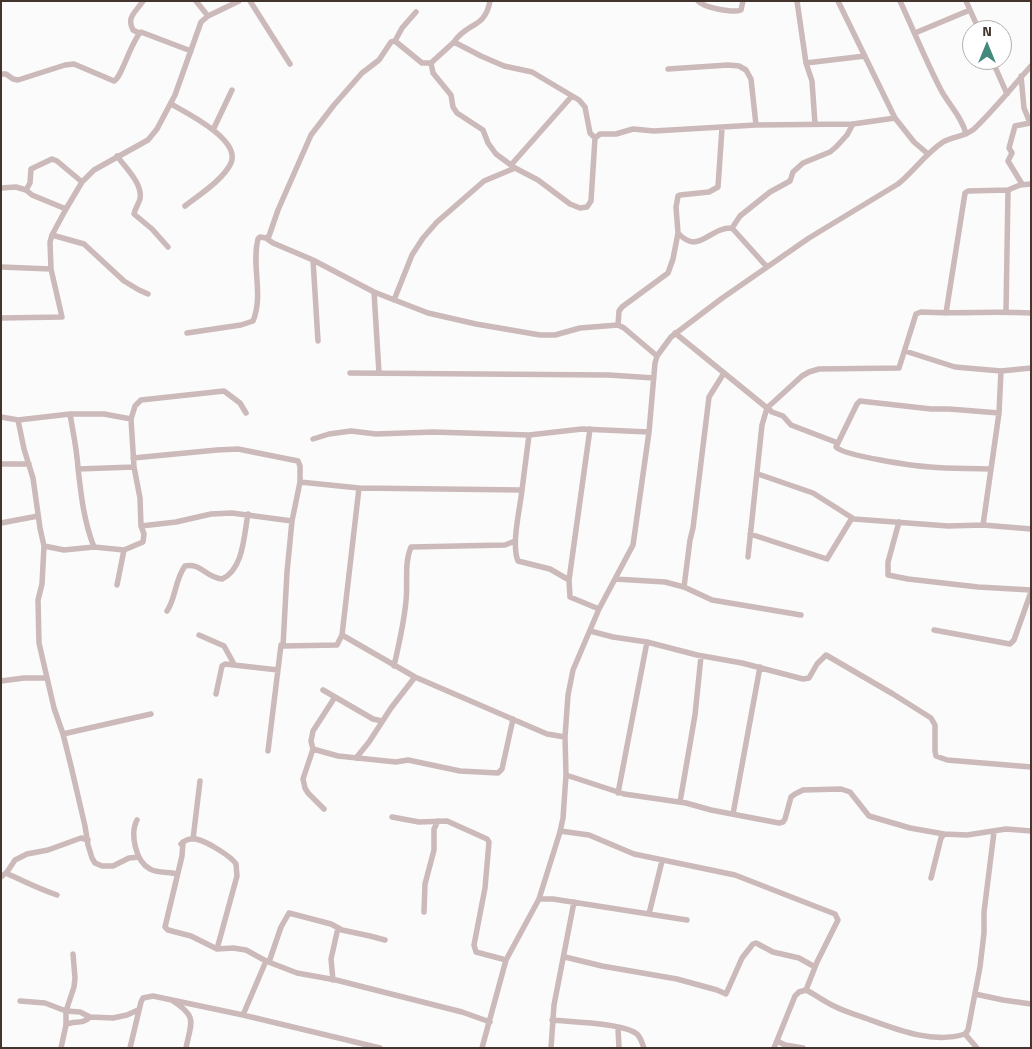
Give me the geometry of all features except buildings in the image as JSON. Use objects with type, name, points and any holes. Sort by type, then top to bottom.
[{"type":"street","points":[[129,51],[132,34],[131,15],[143,1]]},
{"type":"street","points":[[196,1],[208,16]]},
{"type":"street","points":[[1,318],[61,318],[51,269],[50,242],[66,209],[82,182],[94,170],[150,137],[161,123],[171,104],[200,25],[208,16],[239,1]]},
{"type":"street","points":[[250,1],[290,64]]},
{"type":"street","points":[[395,41],[422,63],[431,63],[464,32],[484,18],[490,1]]},
{"type":"street","points":[[698,1],[704,6],[736,12],[741,10],[743,1]]},
{"type":"street","points":[[797,1],[806,63],[812,81],[815,124]]},
{"type":"street","points":[[838,1],[895,118],[914,142],[928,154]]},
{"type":"street","points":[[900,1],[938,85],[961,122],[966,134]]},
{"type":"street","points":[[966,1],[974,20]]},
{"type":"street","points":[[915,33],[970,10]]},
{"type":"street","points":[[266,238],[269,236],[310,135],[362,73],[379,60],[416,12]]},
{"type":"street","points":[[131,26],[133,30],[139,33],[144,33],[191,51]]},
{"type":"street","points":[[1,74],[6,74],[18,80],[65,65],[74,64],[114,81],[119,78],[129,51],[139,33]]},
{"type":"street","points":[[454,42],[504,66],[532,72],[579,100],[585,107],[588,129],[595,138]]},
{"type":"street","points":[[806,63],[865,56]]},
{"type":"street","points":[[431,63],[434,74],[448,91],[457,113],[483,130],[492,148],[513,167],[538,180],[570,204],[584,209],[589,206],[595,138],[600,134],[616,134],[633,129],[654,131],[756,125],[852,124],[895,118]]},
{"type":"street","points":[[668,69],[728,65],[739,66],[746,70],[751,79],[756,125]]},
{"type":"street","points":[[482,1048],[506,960],[540,899],[560,831],[563,818],[566,775],[565,738],[568,695],[573,670],[599,609],[634,541],[649,432],[654,363],[657,356],[665,343],[676,333],[767,267],[809,238],[898,184],[928,154],[945,141],[966,134],[989,114],[1031,66]]},
{"type":"street","points":[[996,70],[1007,94]]},
{"type":"street","points":[[1021,76],[1024,108],[1030,123],[1015,126],[1013,129],[1009,148],[1012,153],[1008,161],[1022,184]]},
{"type":"street","points":[[213,130],[232,90]]},
{"type":"street","points":[[394,300],[412,255],[423,238],[437,222],[484,181],[513,167],[572,96]]},
{"type":"street","points":[[171,104],[213,130],[228,145],[232,157],[231,163],[214,183],[185,206]]},
{"type":"street","points":[[732,228],[740,216],[770,192],[790,181],[794,172],[803,163],[830,152],[836,147],[847,135],[852,124]]},
{"type":"street","points":[[618,325],[619,310],[668,273],[678,233],[676,207],[678,196],[709,192],[719,185],[722,128]]},
{"type":"street","points":[[117,156],[140,191],[140,199],[134,214],[152,229],[168,247]]},
{"type":"street","points":[[26,190],[30,183],[31,169],[52,160],[56,161],[82,182]]},
{"type":"street","points":[[946,313],[965,193],[968,191],[1008,190],[1022,184],[1031,184]]},
{"type":"street","points":[[1,188],[16,187],[26,190],[32,195],[66,209]]},
{"type":"street","points":[[1006,312],[1008,190]]},
{"type":"street","points":[[678,233],[686,240],[696,242],[717,231],[732,228],[767,267]]},
{"type":"street","points":[[52,235],[84,244],[118,276],[148,294]]},
{"type":"street","points":[[187,333],[252,322],[255,315],[258,284],[257,241],[259,238],[266,238],[374,292],[428,313],[476,324],[540,335],[554,335],[580,328],[618,325],[657,356]]},
{"type":"street","points":[[313,260],[318,341]]},
{"type":"street","points":[[1,267],[51,269]]},
{"type":"street","points":[[374,292],[379,373]]},
{"type":"street","points":[[748,557],[758,474],[760,432],[768,408],[802,376],[819,369],[900,368],[917,313],[1031,313]]},
{"type":"street","points":[[676,333],[772,412],[783,416],[791,425],[838,443]]},
{"type":"street","points":[[905,351],[955,367],[1001,371],[1031,368]]},
{"type":"street","points":[[983,525],[998,413],[1001,371]]},
{"type":"street","points":[[684,587],[690,540],[694,528],[708,396],[724,372]]},
{"type":"street","points":[[350,373],[609,375],[654,378]]},
{"type":"street","points":[[44,546],[64,550],[94,547],[124,550],[143,542],[144,534],[141,526],[141,512],[133,458],[131,419],[135,406],[141,400],[222,391],[228,393],[236,400],[246,413]]},
{"type":"street","points":[[991,469],[928,467],[894,462],[839,450],[836,447],[860,401],[931,409],[998,413]]},
{"type":"street","points":[[1,417],[18,420],[70,414],[104,414],[131,419]]},
{"type":"street","points":[[70,414],[86,521],[94,547]]},
{"type":"street","points":[[18,420],[33,478],[44,546],[42,584],[38,604],[39,643],[54,708],[63,734],[88,845],[92,858],[102,866],[113,866],[129,858],[139,857]]},
{"type":"street","points":[[313,440],[338,432],[351,431],[376,434],[433,432],[530,435],[590,429],[649,432]]},
{"type":"street","points":[[590,429],[569,580],[570,597],[599,609]]},
{"type":"street","points":[[530,435],[515,542],[516,554],[518,561],[550,569],[569,580]]},
{"type":"street","points":[[133,458],[208,450],[238,450],[298,462],[300,466],[300,482],[292,521],[283,646]]},
{"type":"street","points":[[1,464],[29,464]]},
{"type":"street","points":[[78,469],[134,466]]},
{"type":"street","points":[[758,474],[813,493],[852,518],[948,526],[983,525],[1031,529]]},
{"type":"street","points":[[300,482],[359,488],[522,490]]},
{"type":"street","points":[[268,751],[281,645],[337,645],[342,635],[359,488]]},
{"type":"street","points":[[141,526],[176,522],[211,514],[232,513],[292,521]]},
{"type":"street","points":[[167,611],[185,566],[198,567],[212,577],[222,579],[234,570],[243,544],[248,514]]},
{"type":"street","points":[[1,523],[38,516]]},
{"type":"street","points":[[750,534],[827,559],[852,518]]},
{"type":"street","points":[[899,522],[888,562],[888,574],[908,579],[1031,591],[1014,640],[1010,644],[934,630]]},
{"type":"street","points":[[394,666],[405,608],[407,561],[411,546],[504,545],[515,542]]},
{"type":"street","points":[[117,584],[124,550]]},
{"type":"street","points":[[615,578],[665,582],[684,587],[712,600],[801,614]]},
{"type":"street","points":[[590,631],[613,637],[647,642],[700,656],[760,667],[807,679],[824,656],[830,656],[931,718],[935,726],[936,756],[947,760],[1031,767]]},
{"type":"street","points":[[199,635],[224,646],[234,664]]},
{"type":"street","points":[[342,635],[415,677],[548,734],[565,738]]},
{"type":"street","points":[[618,793],[647,642]]},
{"type":"street","points":[[680,802],[695,715],[700,656]]},
{"type":"street","points":[[216,694],[222,666],[234,664],[278,670]]},
{"type":"street","points":[[733,814],[760,667]]},
{"type":"street","points":[[356,758],[415,677]]},
{"type":"street","points":[[1,681],[47,678]]},
{"type":"street","points":[[323,690],[373,719],[382,721]]},
{"type":"street","points":[[324,809],[308,793],[303,784],[313,749],[311,741],[313,732],[335,697]]},
{"type":"street","points":[[63,734],[152,714]]},
{"type":"street","points":[[313,749],[338,756],[396,762],[408,760],[460,771],[498,773],[502,770],[513,719]]},
{"type":"street","points":[[566,775],[618,793],[680,802],[782,823],[791,797],[795,794],[803,790],[841,789],[850,792],[869,816],[910,828],[944,834],[967,835],[1011,829],[1031,831]]},
{"type":"street","points":[[193,839],[200,781]]},
{"type":"street","points":[[392,816],[413,821],[447,821],[485,837],[489,842],[485,888],[474,945],[476,952],[506,960]]},
{"type":"street","points":[[137,820],[133,835],[139,857],[150,870],[177,874]]},
{"type":"street","points":[[424,912],[425,884],[434,850],[434,829],[438,821]]},
{"type":"street","points":[[428,822],[434,829]]},
{"type":"street","points":[[560,831],[589,835],[634,854],[735,875],[835,914],[838,920],[806,990]]},
{"type":"street","points":[[803,1048],[775,1045],[795,996],[799,992],[806,990],[842,1010],[897,1029],[933,1038],[965,1034],[968,1030],[975,994],[984,933],[984,912],[994,832]]},
{"type":"street","points":[[931,878],[941,838],[944,834]]},
{"type":"street","points":[[57,895],[4,875],[15,860],[27,854],[48,850],[81,838],[88,840]]},
{"type":"street","points":[[217,949],[237,876],[236,864],[229,856],[198,840],[186,840],[182,842],[181,844],[182,842],[182,856],[165,927],[168,930],[191,936],[217,949],[241,949],[297,973],[462,1012],[490,1022]]},
{"type":"street","points":[[649,914],[662,861]]},
{"type":"street","points":[[540,899],[553,899],[687,920]]},
{"type":"street","points":[[551,1048],[552,1020],[574,902]]},
{"type":"street","points":[[243,1015],[281,927],[289,913],[385,940]]},
{"type":"street","points":[[333,980],[331,959],[338,928]]},
{"type":"street","points":[[565,957],[602,966],[678,979],[726,994],[742,958],[753,944],[756,943],[772,952],[794,956],[815,967]]},
{"type":"street","points":[[61,1048],[66,1025],[66,1011],[75,978],[73,954]]},
{"type":"street","points":[[975,994],[1031,1004]]},
{"type":"street","points":[[130,1048],[138,1010],[143,998],[158,996],[380,1048]]},
{"type":"street","points":[[169,999],[189,1012],[191,1018],[186,1048]]},
{"type":"street","points":[[20,1001],[45,1003],[66,1011],[80,1012],[90,1017],[113,1018],[127,1016],[138,1010]]},
{"type":"street","points":[[66,1025],[68,1023],[83,1022],[90,1017]]},
{"type":"street","points":[[552,1020],[618,1028],[636,1033],[641,1039],[644,1048]]},
{"type":"street","points":[[618,1028],[619,1048]]},
{"type":"street","points":[[965,1034],[978,1048]]}]
